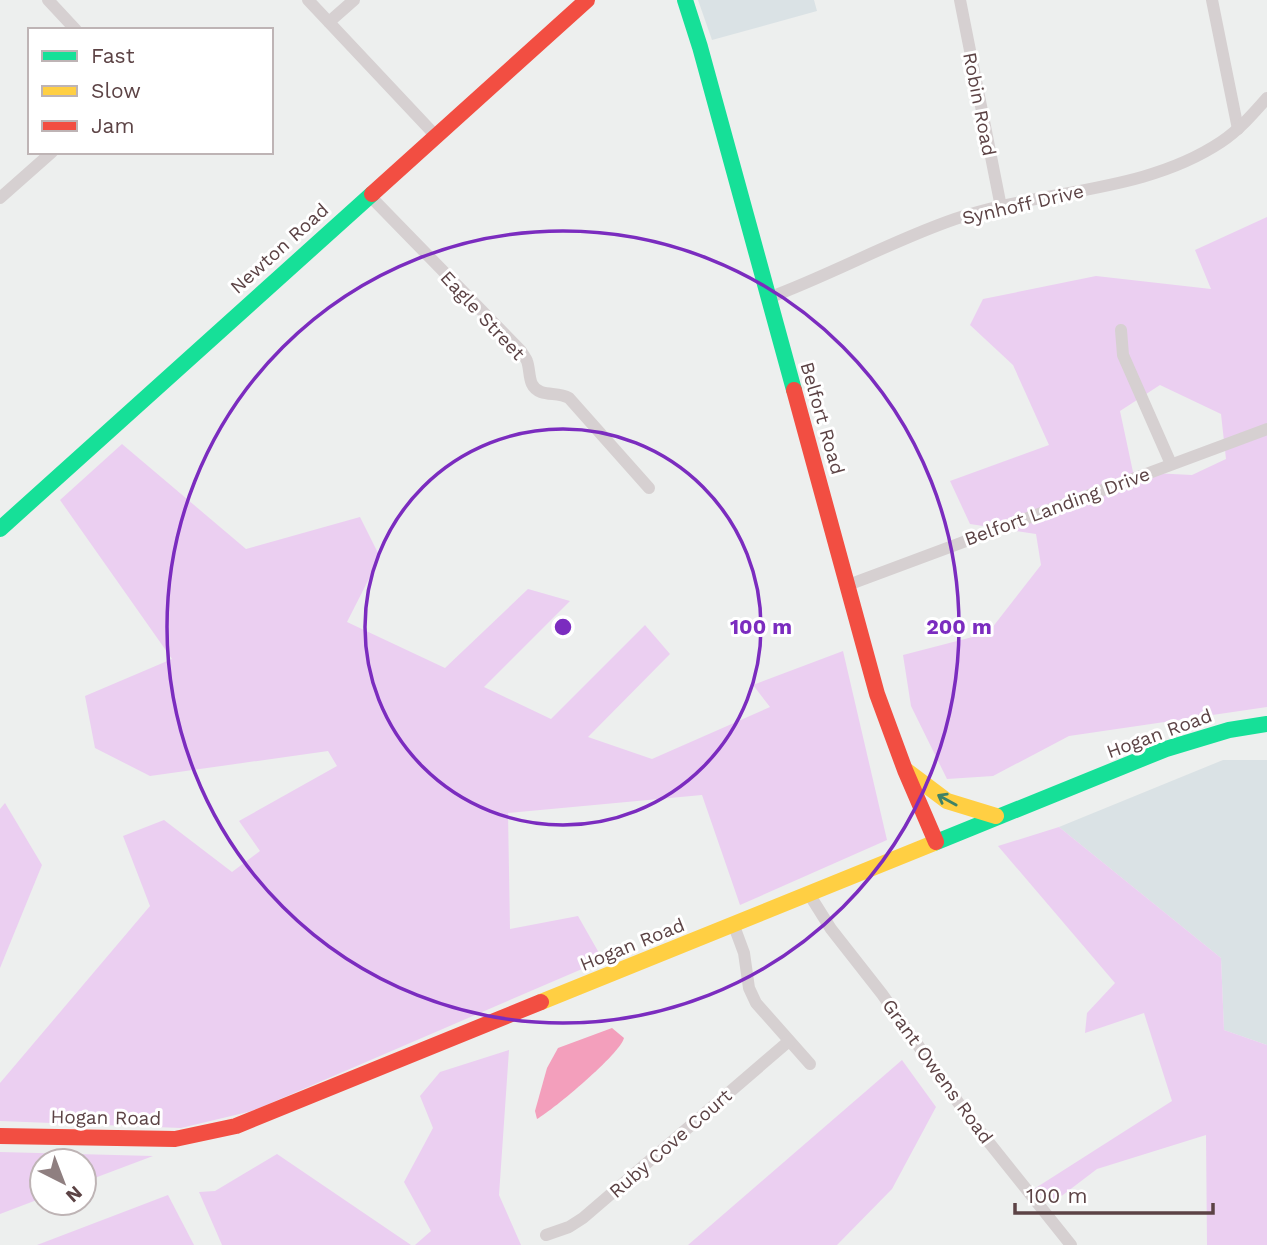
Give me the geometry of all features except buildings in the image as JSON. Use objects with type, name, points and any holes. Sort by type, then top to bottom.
[{"type":"street","points":[[48,0],[74,28]]},
{"type":"street","points":[[307,0],[435,135]]},
{"type":"street","points":[[329,22],[354,0]]},
{"type":"street","name":"Newton Road","points":[[0,529],[587,0]]},
{"type":"street","name":"Belfort Road","points":[[685,0],[704,60],[877,694],[905,770],[936,842]]},
{"type":"street","name":"Robin Road","points":[[960,0],[1000,207]]},
{"type":"street","points":[[1212,0],[1238,129]]},
{"type":"street","name":"Synhoff Drive","points":[[768,298],[955,219],[1130,180],[1171,167],[1201,154],[1238,129],[1267,98]]},
{"type":"street","points":[[0,198],[50,154]]},
{"type":"street","name":"Eagle Street","points":[[369,195],[521,351],[534,387],[540,392],[569,398],[649,488]]},
{"type":"street","points":[[1121,330],[1122,355],[1171,464]]},
{"type":"street","name":"Belfort Landing Drive","points":[[848,585],[1267,429]]},
{"type":"street","name":"Hogan Road","points":[[0,1136],[175,1139],[236,1126],[1166,749],[1229,730],[1267,724]]},
{"type":"street","points":[[905,770],[947,801],[996,817]]},
{"type":"street","name":"Grant Owens Road","points":[[809,894],[831,929],[882,994],[979,1131],[1071,1245]]},
{"type":"street","points":[[734,926],[744,953],[749,988],[756,1003],[810,1065]]},
{"type":"street","name":"Ruby Cove Court","points":[[546,1234],[569,1227],[583,1218],[789,1041]]},
{"type":"shaded area","points":[[698,0],[814,0],[817,11],[712,40]]},
{"type":"shaded area","points":[[1267,217],[1267,707],[1069,736],[993,776],[947,779],[911,706],[903,655],[988,633],[1041,565],[1036,534],[970,524],[950,481],[1049,445],[1013,365],[970,325],[983,299],[1096,276],[1211,289],[1195,250]],"holes":[[[1160,385],[1221,414],[1226,459],[1192,475],[1133,472],[1120,411]]]},
{"type":"shaded area","points":[[122,444],[246,549],[360,517],[380,557],[347,622],[445,668],[528,589],[570,601],[484,687],[551,719],[645,625],[670,654],[588,737],[652,759],[770,707],[753,685],[843,651],[887,840],[740,905],[702,795],[508,813],[510,929],[578,916],[603,960],[252,1111],[181,1128],[0,1121],[0,1083],[150,906],[123,836],[164,820],[232,872],[260,851],[239,821],[337,766],[328,751],[150,776],[95,748],[85,696],[172,659],[60,500]]},
{"type":"shaded area","points":[[1223,760],[1267,760],[1267,1045],[1224,1030],[1221,958],[1059,827]]},
{"type":"shaded area","points":[[5,803],[42,865],[0,968],[0,809]]},
{"type":"shaded area","points":[[1059,827],[1221,958],[1224,1030],[1267,1045],[1267,1245],[1207,1245],[1206,1135],[1097,1169],[1051,1204],[1034,1189],[1172,1101],[1144,1013],[1085,1033],[1087,1013],[1115,983],[998,846]]},
{"type":"shaded area","points":[[612,1028],[624,1038],[620,1046],[585,1081],[537,1119],[535,1111],[547,1068],[558,1048]]},
{"type":"shaded area","points":[[509,1050],[499,1195],[521,1245],[415,1245],[431,1231],[404,1182],[433,1128],[420,1096],[440,1072]]},
{"type":"shaded area","points":[[902,1060],[936,1107],[892,1189],[837,1245],[688,1245]]},
{"type":"shaded area","points":[[0,1152],[28,1153],[28,1203],[0,1214]]},
{"type":"shaded area","points":[[277,1154],[411,1245],[222,1245],[199,1192],[215,1191]]},
{"type":"shaded area","points":[[98,1155],[153,1156],[98,1177]]},
{"type":"shaded area","points":[[168,1195],[194,1245],[37,1245]]},
{"type":"traffic: fast","points":[[685,0],[794,390]]},
{"type":"traffic: fast","points":[[0,529],[372,194]]},
{"type":"traffic: fast","points":[[934,843],[1166,749],[1229,730],[1267,724]]},
{"type":"traffic: slow","points":[[907,771],[947,801],[996,816]]},
{"type":"traffic: slow","points":[[541,1002],[934,843]]},
{"type":"traffic: jam","points":[[372,194],[587,0]]},
{"type":"traffic: jam","points":[[794,390],[877,694],[905,770],[936,842]]},
{"type":"traffic: jam","points":[[0,1136],[175,1139],[236,1126],[541,1002]]}]
